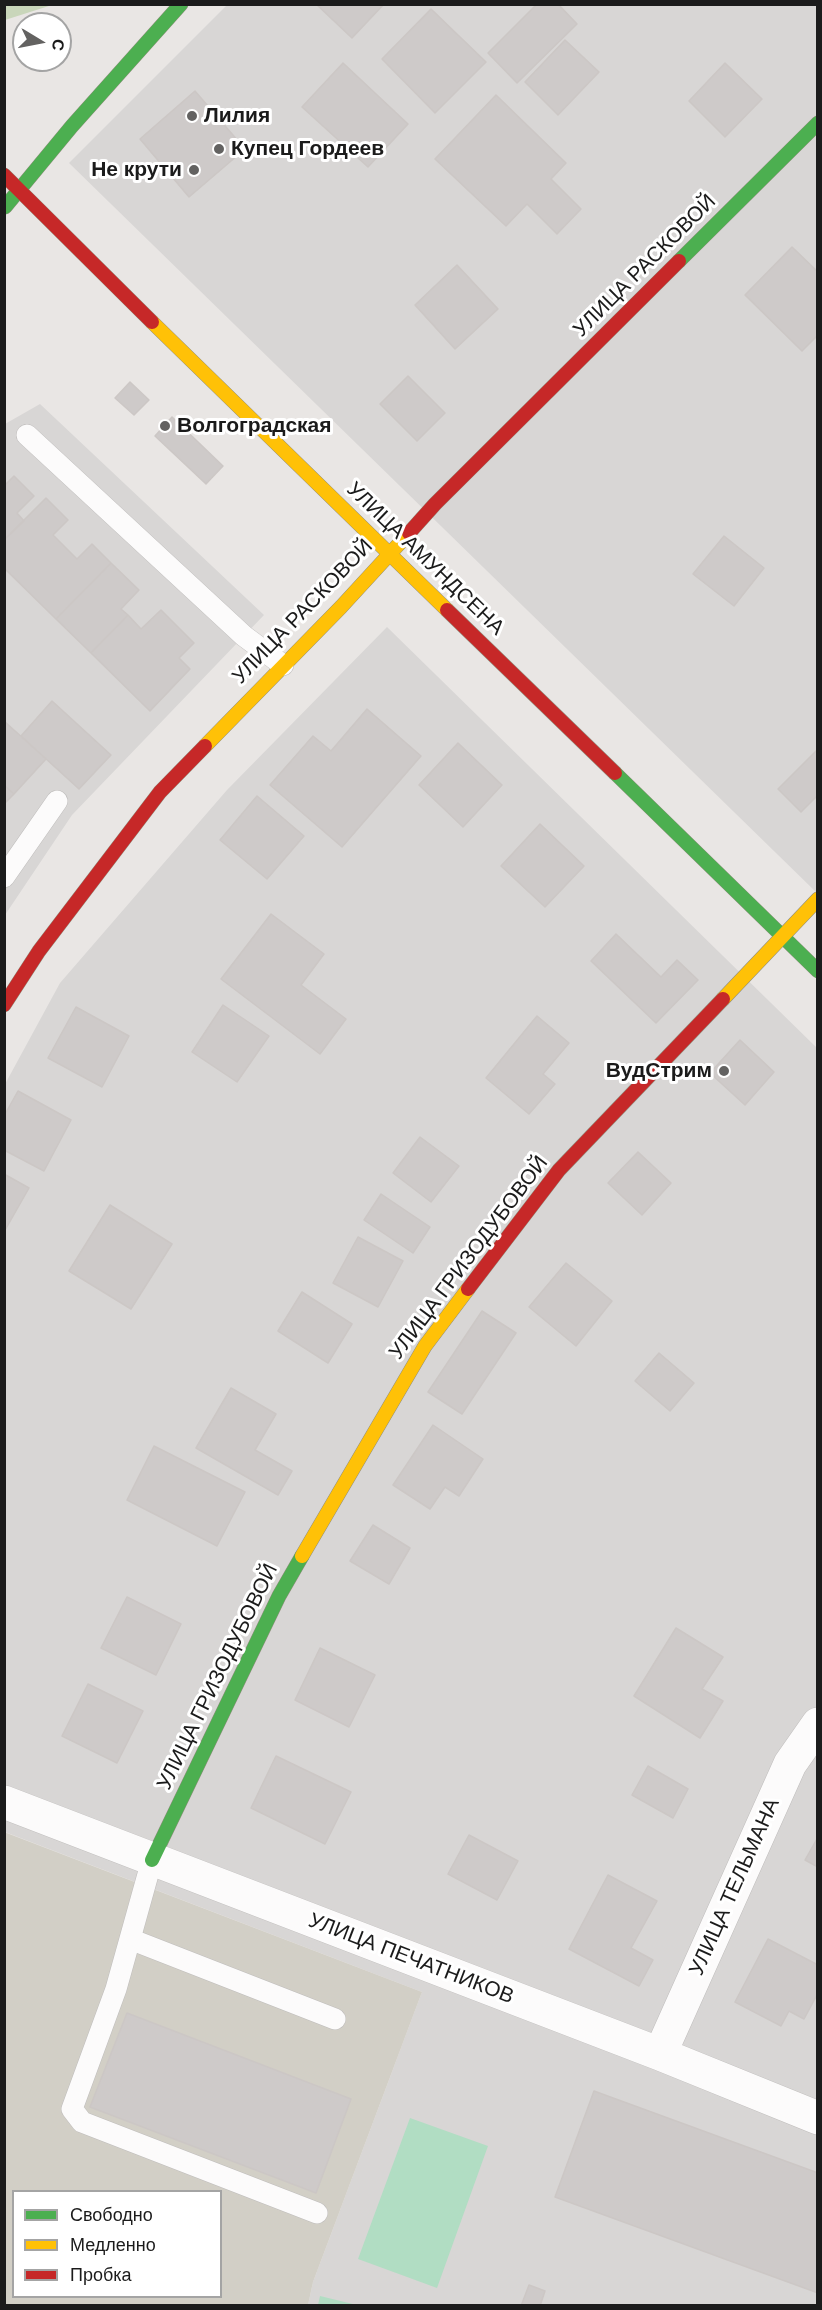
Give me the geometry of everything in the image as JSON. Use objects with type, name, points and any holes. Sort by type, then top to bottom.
[{"type":"street","points":[[4,207],[72,126],[181,4]]},
{"type":"street","name":"УЛИЦА РАСКОВОЙ","points":[[4,1005],[39,951],[160,792],[341,607],[389,553],[818,123]]},
{"type":"street","name":"УЛИЦА АМУНДСЕНА","points":[[4,175],[91,263],[818,971]]},
{"type":"street","name":"УЛИЦА ГРИЗОДУБОВОЙ","points":[[152,1860],[279,1596],[425,1346],[559,1170],[818,899]]},
{"type":"street","name":"УЛИЦА ТЕЛЬМАНА","points":[[660,2054],[790,1764],[818,1724]]},
{"type":"street","name":"УЛИЦА ПЕЧАТНИКОВ","points":[[4,1802],[660,2054],[818,2118]]},
{"type":"lane","points":[[27,435],[244,636],[282,665]]},
{"type":"lane","points":[[4,877],[57,801]]},
{"type":"lane","points":[[152,1860],[116,1989],[72,2109],[82,2122],[317,2213]]},
{"type":"lane","points":[[130,1939],[335,2019]]},
{"type":"shaded area","points":[[227,5],[817,5],[817,893],[69,163]]},
{"type":"shaded area","points":[[40,404],[264,615],[72,815],[5,915],[5,424]]},
{"type":"shaded area","points":[[387,627],[817,1048],[817,2305],[308,2305],[313,2282],[422,1992],[5,1832],[4,1086],[60,983],[227,790]]},
{"type":"shaded area","points":[[4,1832],[422,1992],[313,2282],[308,2305],[5,2305]]},
{"type":"green space","points":[[5,4],[52,4],[30,12],[12,12],[12,18],[5,20]]},
{"type":"green space","points":[[410,2118],[488,2146],[437,2288],[358,2259]]},
{"type":"green space","points":[[320,2296],[357,2305],[318,2305]]},
{"type":"building","points":[[316,4],[384,4],[352,38]]},
{"type":"building","points":[[537,4],[558,4],[577,24],[517,83],[488,53]]},
{"type":"building","points":[[431,9],[486,62],[435,113],[382,59]]},
{"type":"building","points":[[565,40],[599,72],[558,115],[525,82]]},
{"type":"building","points":[[343,63],[408,124],[368,167],[302,107]]},
{"type":"building","points":[[725,63],[762,99],[725,137],[689,101]]},
{"type":"building","points":[[195,91],[245,149],[189,197],[140,139]]},
{"type":"building","points":[[496,95],[566,163],[551,179],[581,209],[557,234],[527,204],[506,226],[435,159]]},
{"type":"building","points":[[792,247],[818,272],[818,335],[802,351],[745,295]]},
{"type":"building","points":[[457,265],[498,309],[455,349],[415,305]]},
{"type":"building","points":[[408,376],[445,413],[417,441],[380,404]]},
{"type":"building","points":[[130,382],[149,400],[134,415],[115,398]]},
{"type":"building","points":[[172,417],[223,466],[206,484],[155,436]]},
{"type":"building","points":[[14,476],[34,496],[17,513],[24,521],[4,540],[4,486]]},
{"type":"building","points":[[46,498],[68,520],[53,535],[77,559],[92,544],[111,563],[56,619],[4,568],[4,540]]},
{"type":"building","points":[[724,536],[764,568],[734,606],[693,574]]},
{"type":"building","points":[[111,563],[139,590],[121,609],[128,615],[91,653],[56,619]]},
{"type":"building","points":[[161,610],[194,643],[179,658],[190,669],[150,711],[91,653],[128,615],[141,629]]},
{"type":"building","points":[[52,701],[111,755],[79,789],[21,736]]},
{"type":"building","points":[[367,709],[421,756],[342,847],[270,785],[313,736],[331,751]]},
{"type":"building","points":[[4,721],[46,759],[14,794],[4,785]]},
{"type":"building","points":[[458,743],[502,785],[463,827],[419,785]]},
{"type":"building","points":[[818,749],[818,795],[801,812],[778,789]]},
{"type":"building","points":[[4,785],[14,794],[4,804]]},
{"type":"building","points":[[257,796],[304,836],[267,879],[220,840]]},
{"type":"building","points":[[540,824],[584,866],[545,907],[501,866]]},
{"type":"building","points":[[271,914],[324,954],[301,985],[346,1019],[320,1054],[221,979]]},
{"type":"building","points":[[616,934],[661,977],[677,960],[698,980],[656,1023],[591,961]]},
{"type":"building","points":[[223,1005],[269,1036],[237,1082],[192,1052]]},
{"type":"building","points":[[76,1007],[129,1036],[102,1087],[48,1058]]},
{"type":"building","points":[[537,1016],[569,1043],[543,1074],[555,1084],[529,1114],[486,1078]]},
{"type":"building","points":[[740,1040],[774,1072],[745,1105],[710,1073]]},
{"type":"building","points":[[18,1091],[71,1120],[44,1171],[4,1150],[4,1116]]},
{"type":"building","points":[[420,1137],[459,1166],[431,1202],[393,1173]]},
{"type":"building","points":[[638,1152],[671,1183],[642,1215],[608,1183]]},
{"type":"building","points":[[4,1174],[29,1188],[4,1232]]},
{"type":"building","points":[[381,1194],[430,1227],[413,1253],[364,1220]]},
{"type":"building","points":[[110,1205],[172,1244],[131,1309],[69,1271]]},
{"type":"building","points":[[358,1237],[403,1261],[378,1307],[333,1283]]},
{"type":"building","points":[[566,1263],[612,1301],[576,1346],[529,1307]]},
{"type":"building","points":[[302,1292],[352,1324],[328,1363],[278,1331]]},
{"type":"building","points":[[482,1311],[516,1333],[462,1414],[428,1392]]},
{"type":"building","points":[[659,1353],[694,1383],[670,1411],[635,1381]]},
{"type":"building","points":[[231,1388],[276,1414],[255,1450],[292,1471],[278,1495],[196,1448]]},
{"type":"building","points":[[433,1425],[483,1459],[459,1496],[445,1487],[430,1509],[393,1485]]},
{"type":"building","points":[[154,1446],[245,1492],[217,1546],[127,1500]]},
{"type":"building","points":[[373,1525],[410,1548],[389,1584],[350,1561]]},
{"type":"building","points":[[127,1597],[181,1624],[156,1675],[101,1648]]},
{"type":"building","points":[[676,1628],[723,1657],[702,1689],[723,1701],[700,1738],[634,1696]]},
{"type":"building","points":[[320,1648],[375,1675],[349,1727],[295,1700]]},
{"type":"building","points":[[88,1684],[143,1711],[117,1763],[62,1736]]},
{"type":"building","points":[[276,1756],[351,1792],[325,1844],[251,1808]]},
{"type":"building","points":[[648,1766],[688,1789],[673,1818],[632,1795]]},
{"type":"building","points":[[469,1835],[518,1861],[497,1900],[448,1874]]},
{"type":"building","points":[[818,1837],[818,1867],[805,1860]]},
{"type":"building","points":[[608,1875],[657,1901],[631,1948],[653,1960],[639,1986],[569,1949]]},
{"type":"building","points":[[768,1939],[818,1965],[818,1993],[804,2019],[789,2011],[781,2026],[735,2002]]},
{"type":"building","points":[[127,2013],[351,2099],[316,2193],[90,2107]]},
{"type":"building","points":[[594,2091],[818,2173],[818,2293],[555,2197]]},
{"type":"building","points":[[529,2285],[545,2291],[540,2306],[521,2306]]},
{"type":"traffic: fast","points":[[5,207],[72,126],[181,4]]},
{"type":"traffic: fast","points":[[679,261],[818,123]]},
{"type":"traffic: fast","points":[[615,773],[818,971]]},
{"type":"traffic: fast","points":[[152,1860],[279,1596],[302,1556]]},
{"type":"traffic: slow","points":[[152,322],[447,610]]},
{"type":"traffic: slow","points":[[205,746],[341,607],[409,533]]},
{"type":"traffic: slow","points":[[723,999],[818,899]]},
{"type":"traffic: slow","points":[[302,1556],[425,1346],[468,1289]]},
{"type":"traffic: jam","points":[[4,175],[152,322]]},
{"type":"traffic: jam","points":[[409,533],[435,504],[679,261]]},
{"type":"traffic: jam","points":[[447,610],[615,773]]},
{"type":"traffic: jam","points":[[4,1005],[39,951],[160,792],[205,746]]},
{"type":"traffic: jam","points":[[468,1289],[559,1170],[723,999]]},
{"type":"place","name":"Лилия","points":[[192,116]]},
{"type":"place","name":"Купец Гордеев","points":[[219,149]]},
{"type":"place","name":"Не крути","points":[[194,170]]},
{"type":"place","name":"Волгоградская","points":[[165,426]]},
{"type":"place","name":"ВудСтрим","points":[[724,1071]]}]
